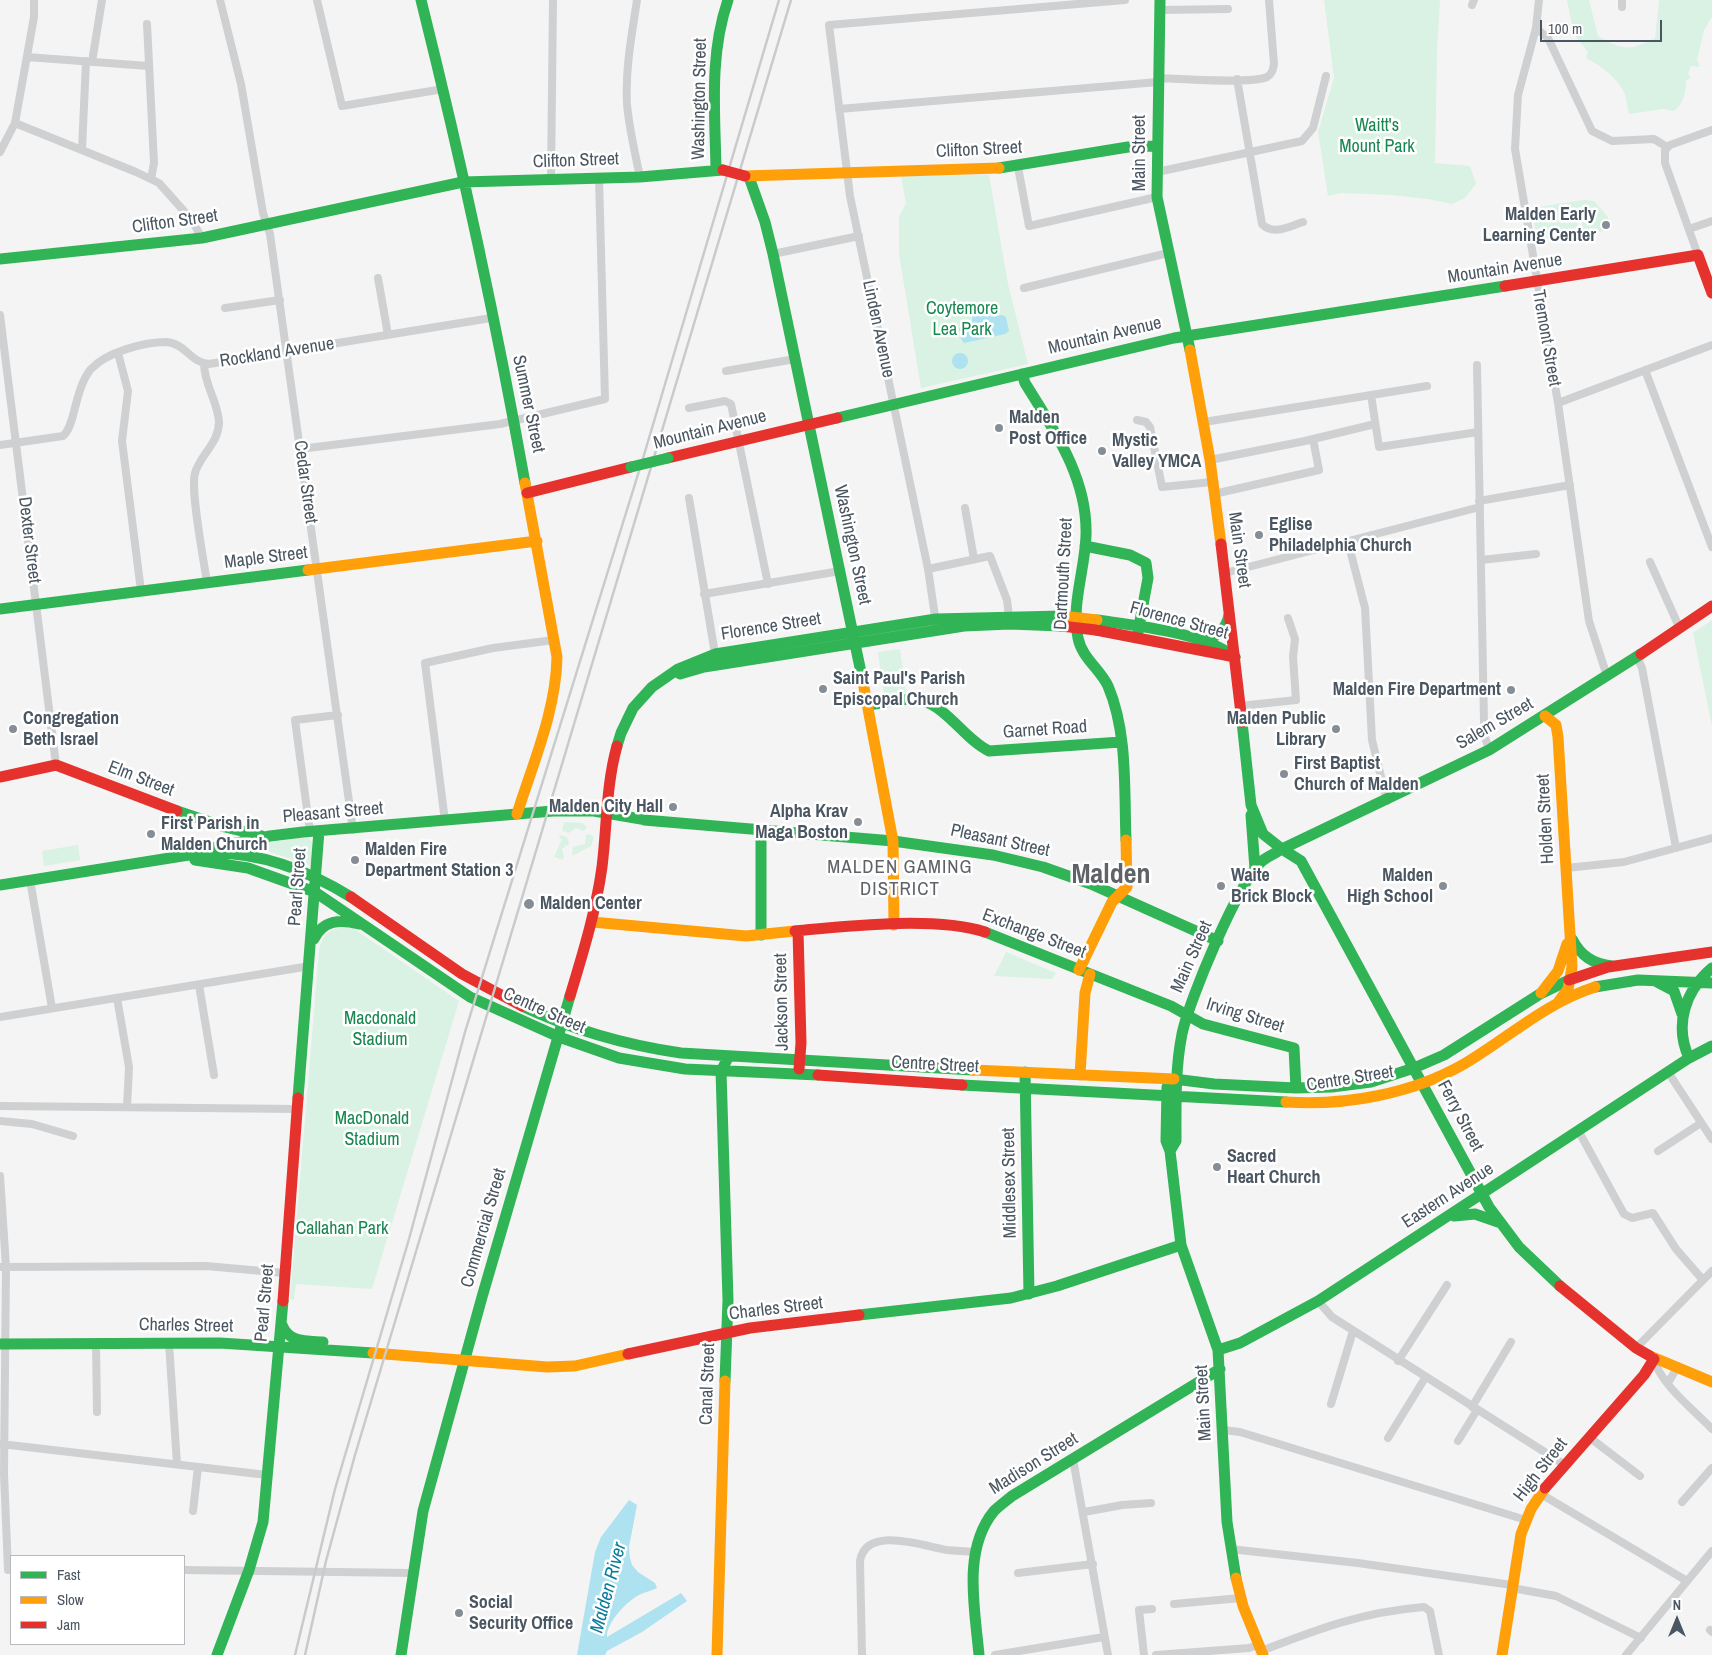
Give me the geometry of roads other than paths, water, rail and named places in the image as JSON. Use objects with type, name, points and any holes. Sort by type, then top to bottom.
[{"type":"street","points":[[0,152],[14,123],[34,17],[34,0]]},
{"type":"street","points":[[82,150],[89,61],[102,0]]},
{"type":"street","name":"Cedar Street","points":[[220,0],[241,84],[263,213],[270,234],[353,830]]},
{"type":"street","points":[[317,0],[342,106],[443,89]]},
{"type":"street","name":"Summer Street","points":[[424,0],[514,420],[557,662],[556,681],[514,815]]},
{"type":"street","points":[[551,179],[552,0]]},
{"type":"street","points":[[637,0],[629,59],[627,93],[628,111],[640,177]]},
{"type":"street","name":"Washington Street","points":[[720,169],[716,57],[721,21],[728,0]]},
{"type":"street","name":"Linden Avenue","points":[[936,624],[928,569],[846,172],[829,25],[1125,0]]},
{"type":"street","points":[[839,109],[1158,80],[1264,78],[1273,70],[1269,0]]},
{"type":"street","name":"Tremont Street","points":[[1539,0],[1536,28],[1518,95],[1514,143],[1536,282],[1558,402],[1589,622],[1607,676]]},
{"type":"street","points":[[1160,5],[1228,9]]},
{"type":"street","name":"Main Street","points":[[1160,5],[1157,197],[1187,336],[1210,460],[1230,607],[1251,805],[1263,834],[1282,849],[1267,857],[1255,869],[1218,941],[1187,1015],[1173,1079],[1172,1096],[1176,1141],[1170,1150],[1181,1246],[1209,1320],[1218,1350],[1230,1549],[1241,1598],[1261,1650]]},
{"type":"street","points":[[147,24],[154,163],[151,179]]},
{"type":"street","points":[[1536,28],[1548,38],[1592,131],[1612,141],[1651,138],[1667,147]]},
{"type":"street","points":[[27,57],[148,66]]},
{"type":"street","points":[[1157,172],[1292,145],[1307,137],[1314,125],[1326,76]]},
{"type":"street","points":[[1237,80],[1262,224],[1274,230],[1303,222]]},
{"type":"street","points":[[14,123],[151,179],[172,196],[191,219],[202,238]]},
{"type":"street","points":[[1667,147],[1712,130]]},
{"type":"street","name":"Clifton Street","points":[[0,259],[202,238],[463,182],[640,177],[720,169],[747,176],[1018,167],[1128,147],[1157,146]]},
{"type":"street","points":[[1667,147],[1665,163],[1712,293]]},
{"type":"street","points":[[1018,167],[1029,226],[1157,197]]},
{"type":"street","name":"Washington Street","points":[[747,176],[773,254],[869,705],[893,841],[894,925]]},
{"type":"street","points":[[300,449],[514,420],[602,401],[607,397],[599,178]]},
{"type":"street","points":[[1688,229],[1712,221]]},
{"type":"street","points":[[773,254],[859,236]]},
{"type":"street","points":[[1024,288],[1168,253]]},
{"type":"street","name":"Mountain Avenue","points":[[528,493],[809,424],[1187,336],[1698,255]]},
{"type":"street","points":[[378,278],[388,335]]},
{"type":"street","points":[[225,308],[280,300]]},
{"type":"street","name":"Dexter Street","points":[[0,315],[56,765]]},
{"type":"street","name":"Rockland Avenue","points":[[0,445],[64,436],[88,373],[97,364],[118,354],[146,345],[169,343],[181,346],[194,359],[204,364],[491,318]]},
{"type":"street","points":[[1558,402],[1712,344]]},
{"type":"street","points":[[118,354],[128,391],[122,441],[141,591]]},
{"type":"street","points":[[726,371],[795,359]]},
{"type":"street","points":[[204,364],[206,379],[219,422],[214,440],[201,460],[194,478],[207,583]]},
{"type":"street","points":[[1477,365],[1485,736],[1489,750]]},
{"type":"street","points":[[1645,370],[1712,546]]},
{"type":"street","name":"Dartmouth Street","points":[[1022,374],[1025,383],[1074,468],[1085,509],[1085,546],[1078,643],[1112,694],[1118,712],[1127,882],[1125,890],[1118,896]]},
{"type":"street","points":[[1204,422],[1427,386]]},
{"type":"street","points":[[1371,396],[1379,447],[1478,432]]},
{"type":"street","points":[[689,408],[729,402],[768,584]]},
{"type":"street","points":[[1137,420],[1146,422],[1150,428],[1162,487],[1213,488],[1320,470],[1313,439]]},
{"type":"street","points":[[1210,460],[1375,424]]},
{"type":"street","points":[[1225,573],[1348,542],[1479,504],[1570,485]]},
{"type":"street","points":[[689,498],[715,654]]},
{"type":"street","points":[[964,508],[974,559]]},
{"type":"street","name":"Maple Street","points":[[0,610],[537,541]]},
{"type":"street","points":[[1348,542],[1366,608],[1373,746],[1387,800]]},
{"type":"street","points":[[1085,546],[1130,555],[1146,563],[1148,578],[1138,632]]},
{"type":"street","points":[[1481,560],[1536,554]]},
{"type":"street","points":[[928,569],[990,557],[1007,600],[1009,616]]},
{"type":"street","points":[[1650,562],[1680,628]]},
{"type":"street","points":[[704,594],[840,571]]},
{"type":"street","name":"Salem Street","points":[[1282,849],[1489,750],[1637,657],[1712,606]]},
{"type":"street","points":[[1202,643],[1219,634],[1226,627],[1230,607]]},
{"type":"street","name":"Florence Street","points":[[607,812],[615,747],[626,721],[651,686],[663,676],[690,662],[715,654],[744,648],[854,637],[936,624],[1009,616],[1097,625],[1202,643],[1226,649],[1235,657]]},
{"type":"street","points":[[1240,706],[1296,700],[1292,657],[1295,639],[1288,618]]},
{"type":"street","name":"Florence Street","points":[[936,624],[988,625],[1062,621]]},
{"type":"street","name":"Florence Street","points":[[1138,632],[1222,656],[1235,657]]},
{"type":"street","name":"Florence Street","points":[[641,700],[666,681],[687,671],[746,661],[854,637]]},
{"type":"street","points":[[444,821],[425,663],[493,648],[554,640]]},
{"type":"street","points":[[744,648],[746,661]]},
{"type":"street","points":[[1637,657],[1642,668],[1676,848]]},
{"type":"street","name":"Garnet Road","points":[[869,705],[920,700],[929,704],[980,747],[991,751],[1121,742]]},
{"type":"street","points":[[314,831],[295,720],[338,715]]},
{"type":"street","name":"Holden Street","points":[[1545,716],[1556,725],[1558,738],[1572,978]]},
{"type":"street","points":[[0,776],[56,765]]},
{"type":"street","name":"Elm Street","points":[[56,765],[225,827],[270,836]]},
{"type":"street","points":[[1251,805],[1251,840],[1255,869]]},
{"type":"street","name":"Pleasant Street","points":[[0,885],[31,885],[178,858],[191,853],[270,836],[572,810],[607,812],[643,819],[761,831],[951,847],[1013,859],[1056,871],[1118,896],[1218,941]]},
{"type":"street","name":"Commercial Street","points":[[401,1655],[412,1573],[423,1511],[592,922],[600,879],[607,812]]},
{"type":"street","name":"Pearl Street","points":[[217,1655],[249,1570],[262,1527],[282,1320],[312,946],[317,877],[314,831]]},
{"type":"street","points":[[761,831],[761,935]]},
{"type":"street","points":[[1566,868],[1617,864],[1712,838]]},
{"type":"street","name":"Ferry Street","points":[[1282,849],[1301,861],[1498,1222],[1531,1260],[1636,1348],[1654,1359],[1678,1366],[1712,1382]]},
{"type":"street","name":"Centre Street","points":[[191,853],[251,856],[288,865],[317,877],[349,895],[471,980],[516,1004],[602,1039],[640,1048],[729,1056],[1173,1079],[1214,1084],[1296,1088],[1352,1085],[1385,1078],[1414,1068],[1452,1051],[1540,994],[1572,978],[1618,966],[1712,952]]},
{"type":"street","name":"Centre Street","points":[[178,858],[248,868],[315,892],[458,990],[559,1038],[602,1054],[634,1062],[677,1068],[799,1073],[909,1082],[1317,1104],[1371,1096],[1422,1082],[1463,1064],[1559,1001],[1601,986],[1651,979],[1712,983]]},
{"type":"street","points":[[31,885],[52,1008]]},
{"type":"street","points":[[1080,1075],[1085,972],[1112,902],[1118,896]]},
{"type":"street","name":"Pearl Street","points":[[312,946],[318,930],[330,922],[346,920],[364,926]]},
{"type":"street","name":"Exchange Street","points":[[592,922],[732,935],[761,935],[842,926],[949,925],[982,931],[1171,1006],[1187,1015]]},
{"type":"street","points":[[1569,925],[1576,946],[1587,959],[1602,965],[1618,966]]},
{"type":"street","name":"Holden Street","points":[[1540,994],[1552,980],[1561,965],[1567,945],[1569,925]]},
{"type":"street","name":"Jackson Street","points":[[798,930],[799,1073]]},
{"type":"street","points":[[0,1017],[310,966]]},
{"type":"street","points":[[1682,1014],[1698,982],[1712,968]]},
{"type":"street","points":[[1559,1001],[1566,993],[1572,978]]},
{"type":"street","points":[[1651,979],[1674,991],[1682,1014],[1681,1034],[1683,1046],[1689,1058]]},
{"type":"street","points":[[199,985],[214,1075]]},
{"type":"street","points":[[117,998],[129,1068],[127,1107]]},
{"type":"street","name":"Irving Street","points":[[1187,1015],[1204,1024],[1225,1031],[1294,1048],[1296,1088]]},
{"type":"street","name":"Eastern Avenue","points":[[1218,1350],[1252,1337],[1318,1301],[1483,1195],[1578,1130],[1689,1058],[1712,1046]]},
{"type":"street","name":"Canal Street","points":[[716,1655],[727,1332],[721,1071],[729,1056]]},
{"type":"street","name":"Middlesex Street","points":[[1025,1072],[1029,1294]]},
{"type":"street","points":[[1668,1072],[1712,1139]]},
{"type":"street","points":[[0,1106],[298,1108]]},
{"type":"street","points":[[0,1121],[36,1125],[73,1136]]},
{"type":"street","points":[[1658,1151],[1701,1123]]},
{"type":"street","points":[[1578,1130],[1624,1214],[1632,1218],[1653,1213],[1676,1249],[1703,1280]]},
{"type":"street","points":[[0,1176],[3,1267],[2,1444],[7,1570]]},
{"type":"street","points":[[1449,1217],[1475,1214],[1498,1222]]},
{"type":"street","name":"Charles Street","points":[[2,1344],[169,1343],[279,1347],[371,1352],[547,1367],[575,1366],[727,1332],[976,1303],[1029,1294],[1181,1246]]},
{"type":"street","points":[[3,1267],[206,1266],[285,1273]]},
{"type":"street","points":[[1636,1348],[1712,1271]]},
{"type":"street","points":[[1398,1361],[1446,1285]]},
{"type":"street","points":[[1318,1301],[1328,1314],[1398,1361],[1565,1465]]},
{"type":"street","name":"Charles Street","points":[[282,1320],[284,1333],[291,1338],[346,1346],[371,1352]]},
{"type":"street","points":[[1331,1404],[1353,1331]]},
{"type":"street","points":[[1458,1441],[1512,1342]]},
{"type":"street","points":[[96,1343],[96,1412]]},
{"type":"street","points":[[169,1343],[177,1464]]},
{"type":"street","points":[[1654,1359],[1657,1369],[1668,1383],[1712,1429]]},
{"type":"street","name":"High Street","points":[[1502,1655],[1512,1587],[1526,1520],[1541,1494],[1644,1375],[1654,1359]]},
{"type":"street","points":[[1668,1383],[1678,1366]]},
{"type":"street","name":"Madison Street","points":[[979,1655],[974,1552],[984,1527],[997,1506],[1220,1369]]},
{"type":"street","points":[[1388,1438],[1425,1378]]},
{"type":"street","points":[[1223,1430],[1240,1432],[1526,1520]]},
{"type":"street","points":[[1589,1437],[1640,1476]]},
{"type":"street","points":[[2,1444],[267,1475]]},
{"type":"street","points":[[1073,1459],[1084,1512],[1108,1655]]},
{"type":"street","points":[[193,1511],[198,1467]]},
{"type":"street","points":[[1682,1502],[1712,1468]]},
{"type":"street","points":[[1541,1494],[1687,1581]]},
{"type":"street","points":[[1084,1512],[1122,1505],[1150,1503]]},
{"type":"street","points":[[862,1655],[860,1572],[862,1553],[876,1542],[902,1541],[949,1550],[974,1552]]},
{"type":"street","points":[[1230,1549],[1349,1562],[1512,1587],[1556,1596],[1640,1638]]},
{"type":"street","points":[[1626,1655],[1712,1551]]},
{"type":"street","points":[[1018,1573],[1093,1564]]},
{"type":"street","points":[[185,1570],[412,1573]]},
{"type":"street","points":[[1174,1604],[1241,1598]]},
{"type":"street","points":[[1156,1655],[1250,1648],[1261,1650],[1340,1622],[1383,1612],[1424,1607],[1430,1612],[1439,1655]]},
{"type":"street","points":[[1144,1655],[1139,1610],[1152,1609]]},
{"type":"street","points":[[995,1655],[1104,1637]]},
{"type":"water","points":[[980,304],[987,307],[991,317],[1002,315],[1006,317],[1009,331],[1005,334],[964,343],[961,339],[959,328],[972,322],[972,309]]},
{"type":"water","points":[[960,353],[968,361],[960,369],[952,361]]},
{"type":"water","name":"Malden River","points":[[629,1500],[637,1505],[629,1547],[632,1565],[638,1572],[655,1583],[657,1588],[639,1595],[623,1607],[610,1625],[607,1637],[681,1593],[687,1601],[642,1632],[607,1651],[605,1655],[577,1655],[595,1552],[601,1537]]},
{"type":"railway","points":[[295,1655],[335,1489],[409,1239],[465,1032],[644,455],[779,0]]},
{"type":"railway","points":[[305,1655],[326,1561],[355,1455],[791,0]]},
{"type":"place","name":"Malden Early Learning Center","points":[[1606,225]]},
{"type":"place","name":"Malden Post Office","points":[[999,428]]},
{"type":"place","name":"Mystic Valley YMCA","points":[[1102,451]]},
{"type":"place","name":"Eglise Philadelphia Church","points":[[1259,535]]},
{"type":"place","name":"Saint Paul's Parish Episcopal Church","points":[[823,689]]},
{"type":"place","name":"Malden Fire Department","points":[[1511,690]]},
{"type":"place","name":"Congregation Beth Israel","points":[[13,729]]},
{"type":"place","name":"Malden Public Library","points":[[1336,729]]},
{"type":"place","name":"First Baptist Church of Malden","points":[[1284,774]]},
{"type":"place","name":"Malden City Hall","points":[[673,807]]},
{"type":"place","name":"Alpha Krav Maga Boston","points":[[858,822]]},
{"type":"place","name":"First Parish in Malden Church","points":[[151,834]]},
{"type":"place","name":"Malden Fire Department Station 3","points":[[355,860]]},
{"type":"place","name":"Waite Brick Block","points":[[1221,886]]},
{"type":"place","name":"Malden High School","points":[[1443,886]]},
{"type":"place","name":"Malden Center","points":[[529,904]]},
{"type":"place","name":"Sacred Heart Church","points":[[1217,1167]]},
{"type":"place","name":"Social Security Office","points":[[459,1613]]},
{"type":"district","name":"Malden","points":[[1111,875]]},
{"type":"district","name":"MALDEN GAMING DISTRICT","points":[[900,879]]},
{"type":"park label","name":"Waitt's Mount Park","points":[[1377,136]]},
{"type":"park label","name":"Coytemore Lea Park","points":[[962,319]]},
{"type":"park label","name":"Macdonald Stadium","points":[[380,1029]]},
{"type":"park label","name":"MacDonald Stadium","points":[[372,1129]]},
{"type":"park label","name":"Callahan Park","points":[[342,1229]]}]
